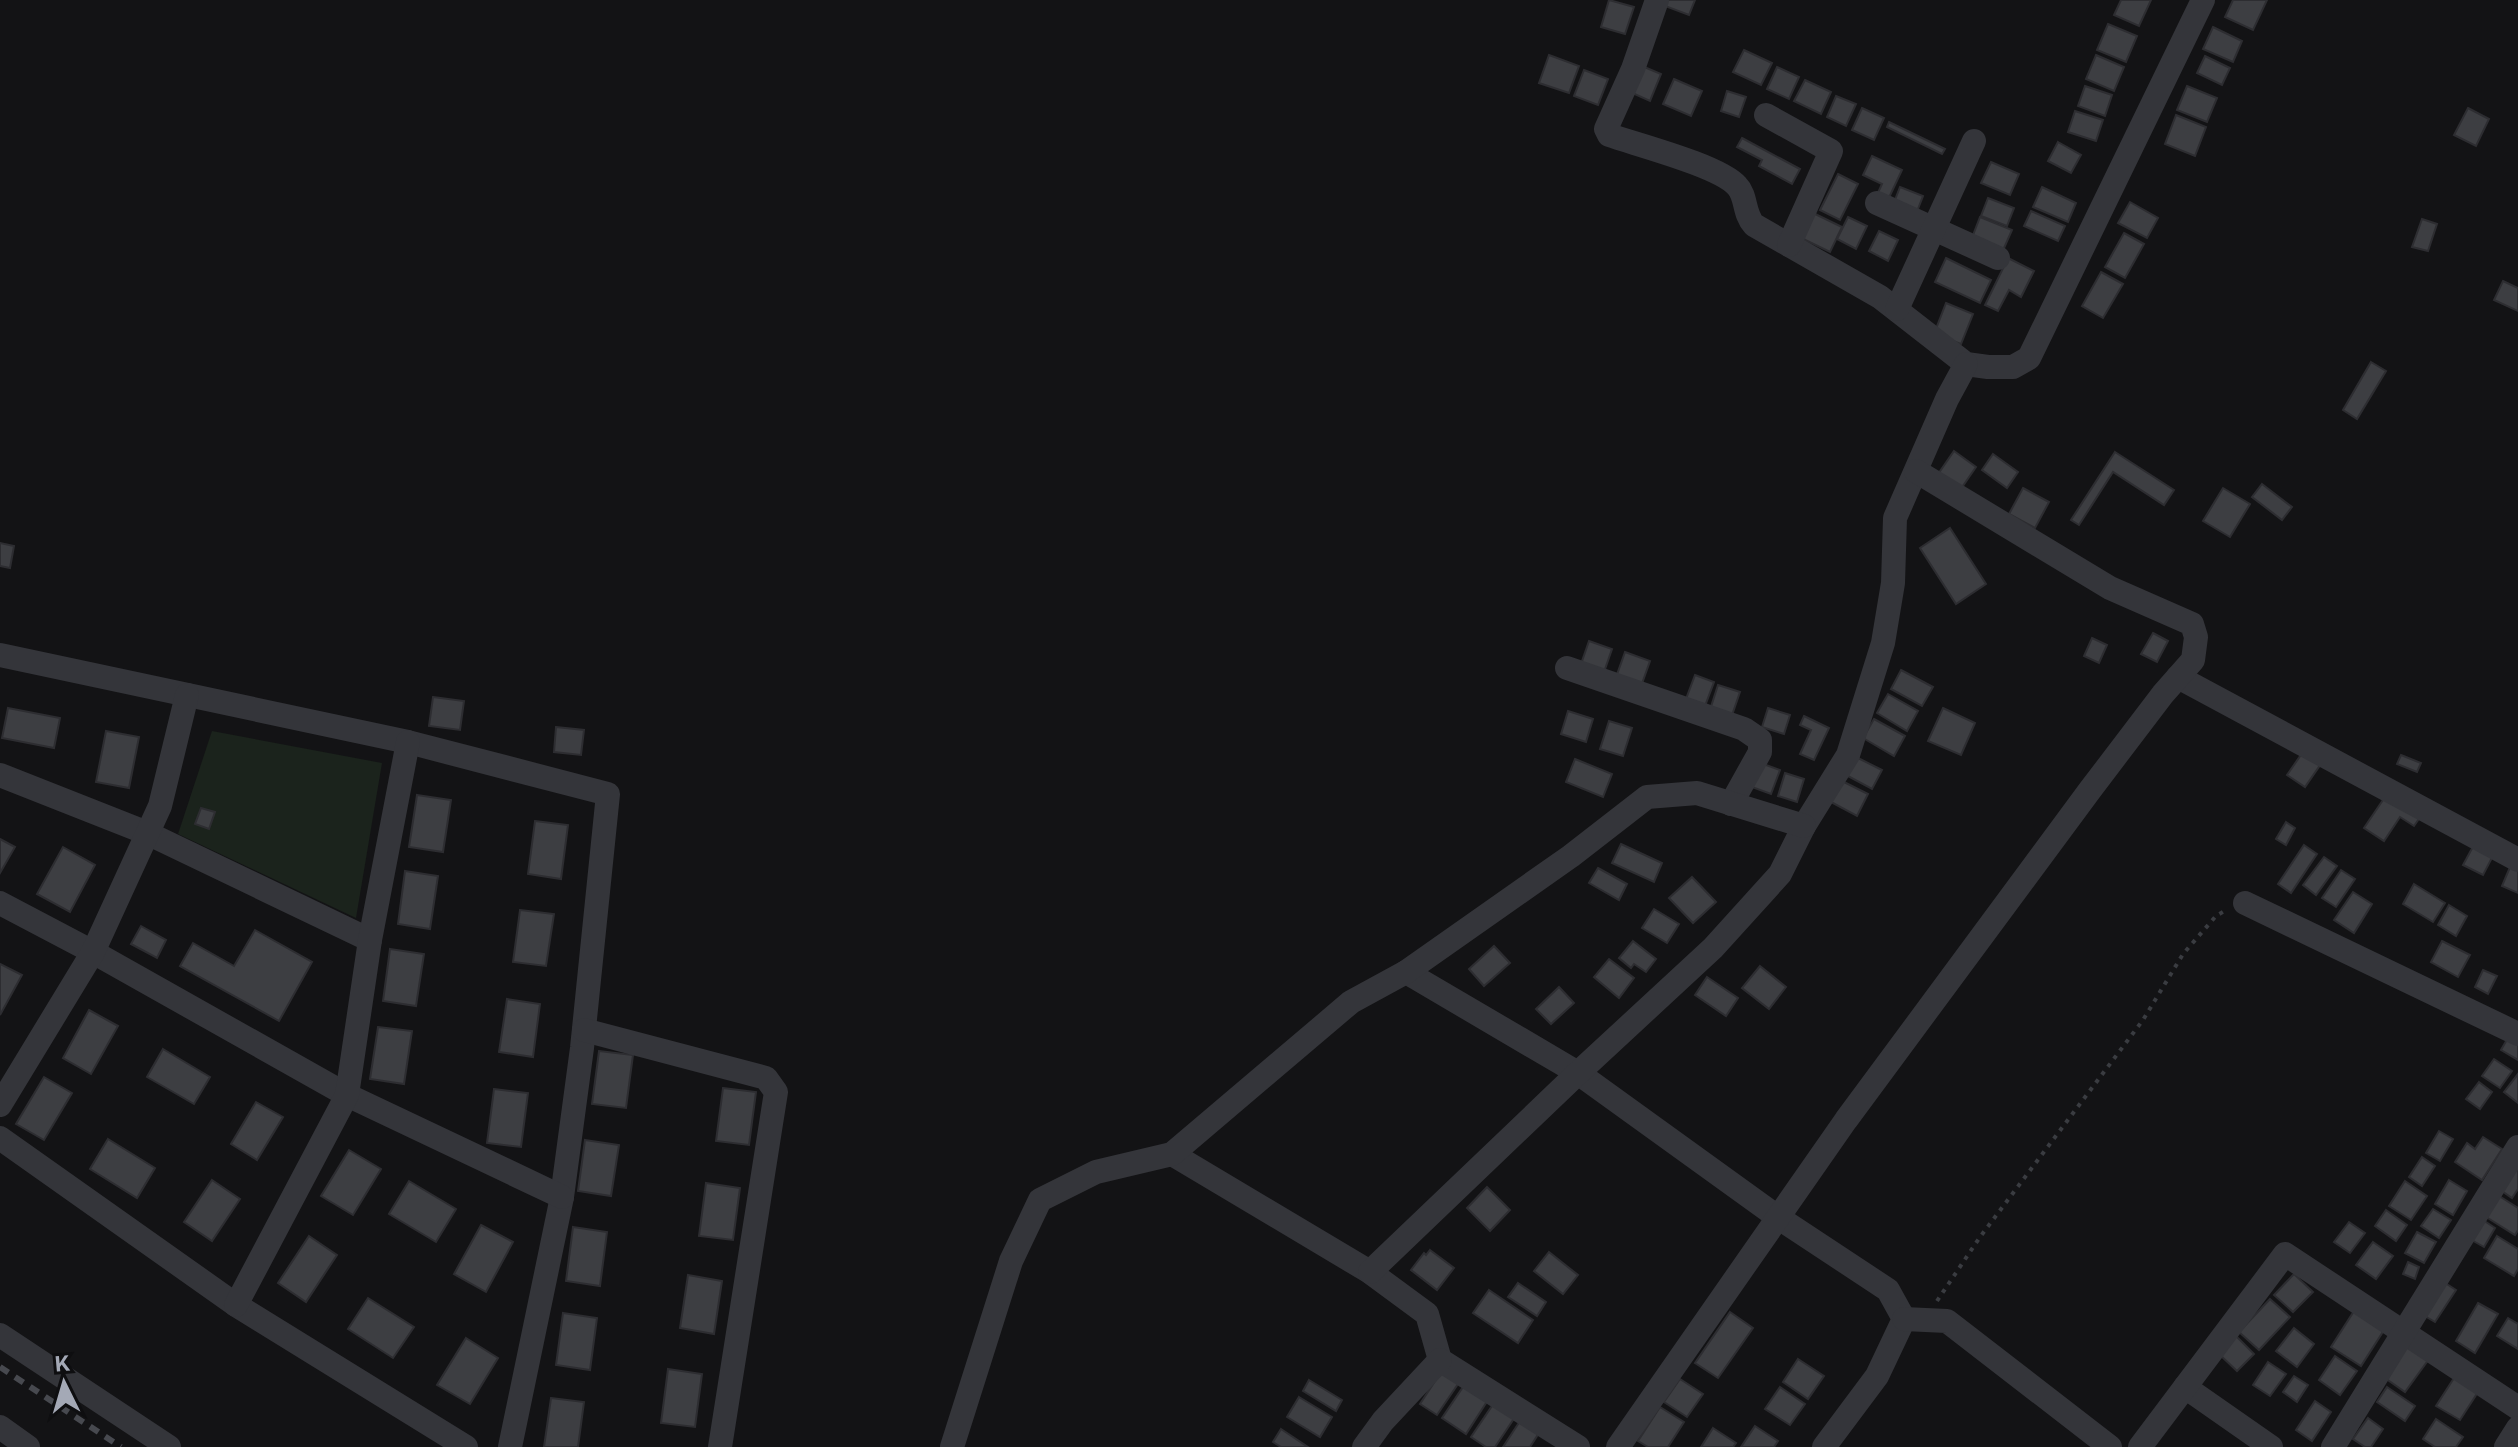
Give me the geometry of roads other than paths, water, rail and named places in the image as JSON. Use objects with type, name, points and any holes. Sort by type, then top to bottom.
[{"type":"street","points":[[1657,0],[1633,69],[1606,129],[1609,135],[1716,171],[1733,181],[1741,190],[1747,217],[1754,225],[1897,309],[1966,364],[1988,367],[2013,367],[2029,358],[2203,0]]},
{"type":"street","points":[[1766,115],[1831,151],[1789,245]]},
{"type":"street","points":[[1897,309],[1974,141]]},
{"type":"street","points":[[1877,203],[1998,258]]},
{"type":"street","points":[[1370,1272],[1713,948],[1780,874],[1804,826],[1848,755],[1883,643],[1893,583],[1895,518],[1947,399],[1966,364]]},
{"type":"street","points":[[1618,1447],[1779,1218],[1806,1174],[2090,790],[2193,660],[2196,637],[2192,624],[2110,588],[1916,471]]},
{"type":"street","points":[[0,655],[408,742],[608,794],[584,1030],[562,1197],[510,1447]]},
{"type":"street","points":[[1567,668],[1744,729],[1760,740],[1760,752],[1731,804]]},
{"type":"street","points":[[2178,677],[2518,860]]},
{"type":"street","points":[[0,1105],[93,952],[160,806],[187,695]]},
{"type":"street","points":[[236,1305],[347,1095],[370,940],[408,742]]},
{"type":"street","points":[[0,775],[147,833],[370,940]]},
{"type":"street","points":[[952,1447],[1011,1261],[1040,1200],[1096,1172],[1172,1154],[1351,1002],[1406,972],[1571,856],[1647,797],[1697,793],[1804,826]]},
{"type":"street","points":[[0,903],[347,1095],[562,1197]]},
{"type":"street","points":[[2245,903],[2518,1033]]},
{"type":"street","points":[[1406,972],[1578,1073],[1779,1218],[1888,1290],[1904,1319]]},
{"type":"street","points":[[584,1030],[766,1078],[776,1092],[720,1447]]},
{"type":"street","points":[[0,1138],[236,1305],[466,1447]]},
{"type":"street","points":[[2333,1447],[2518,1147]]},
{"type":"street","points":[[1172,1154],[1370,1272],[1427,1314],[1440,1360],[1578,1447]]},
{"type":"street","points":[[2140,1447],[2285,1254],[2518,1408]]},
{"type":"street","points":[[1824,1447],[1877,1376],[1904,1319]]},
{"type":"street","points":[[1904,1319],[1947,1321],[2110,1447]]},
{"type":"street","points":[[0,1335],[169,1447]]},
{"type":"street","points":[[1364,1447],[1383,1421],[1440,1360]]},
{"type":"street","points":[[2185,1387],[2271,1447]]},
{"type":"street","points":[[0,1427],[28,1447]]},
{"type":"street","points":[[2506,1447],[2518,1428]]},
{"type":"railway","points":[[0,1367],[121,1447]]}]
